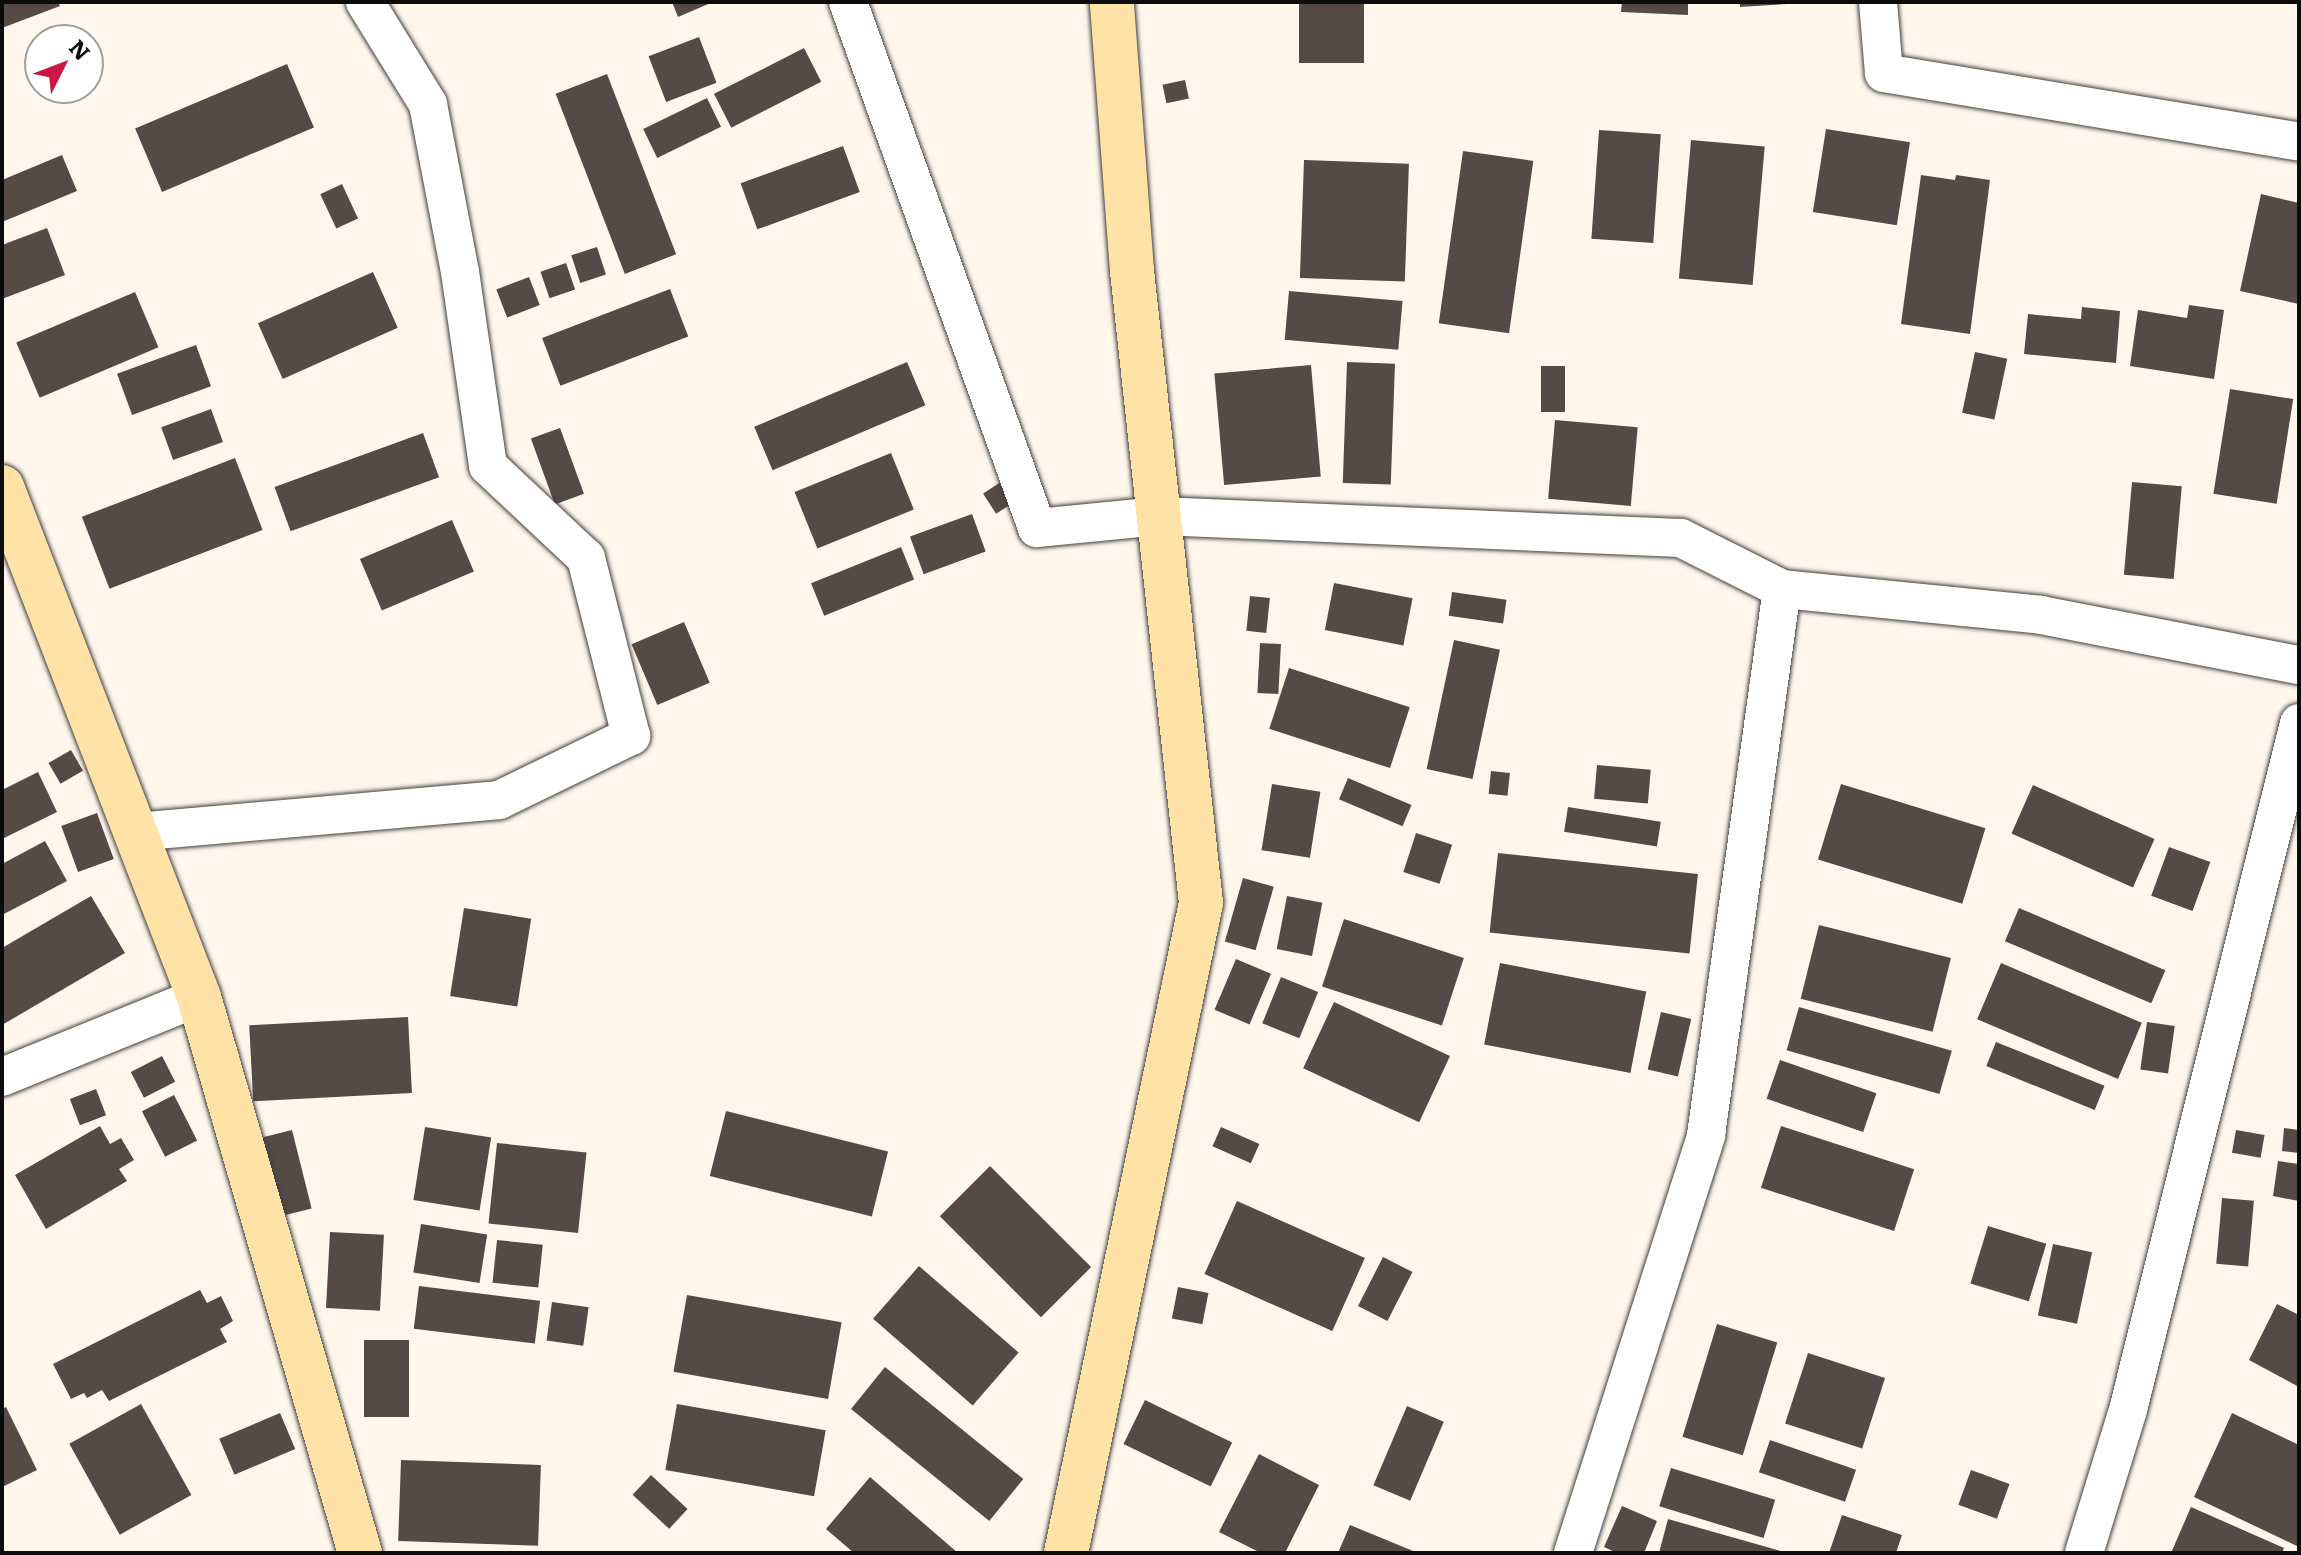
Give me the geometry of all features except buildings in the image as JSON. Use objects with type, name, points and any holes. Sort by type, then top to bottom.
[{"type":"street","points":[[135,832],[499,800],[631,736],[586,558],[488,466],[460,272],[428,104],[365,2]]},
{"type":"street","points":[[848,2],[1037,528],[1159,516],[1681,538],[1782,589],[2041,615],[2299,665]]},
{"type":"street","points":[[1066,1553],[1201,903],[1132,271],[1112,2]]},
{"type":"street","points":[[1878,2],[1884,73],[2299,142]]},
{"type":"street","points":[[2,487],[199,997],[360,1553]]},
{"type":"street","points":[[1573,1553],[1706,1135],[1782,589]]},
{"type":"street","points":[[2084,1553],[2128,1410],[2299,723]]},
{"type":"street","points":[[2,1077],[199,997]]}]
